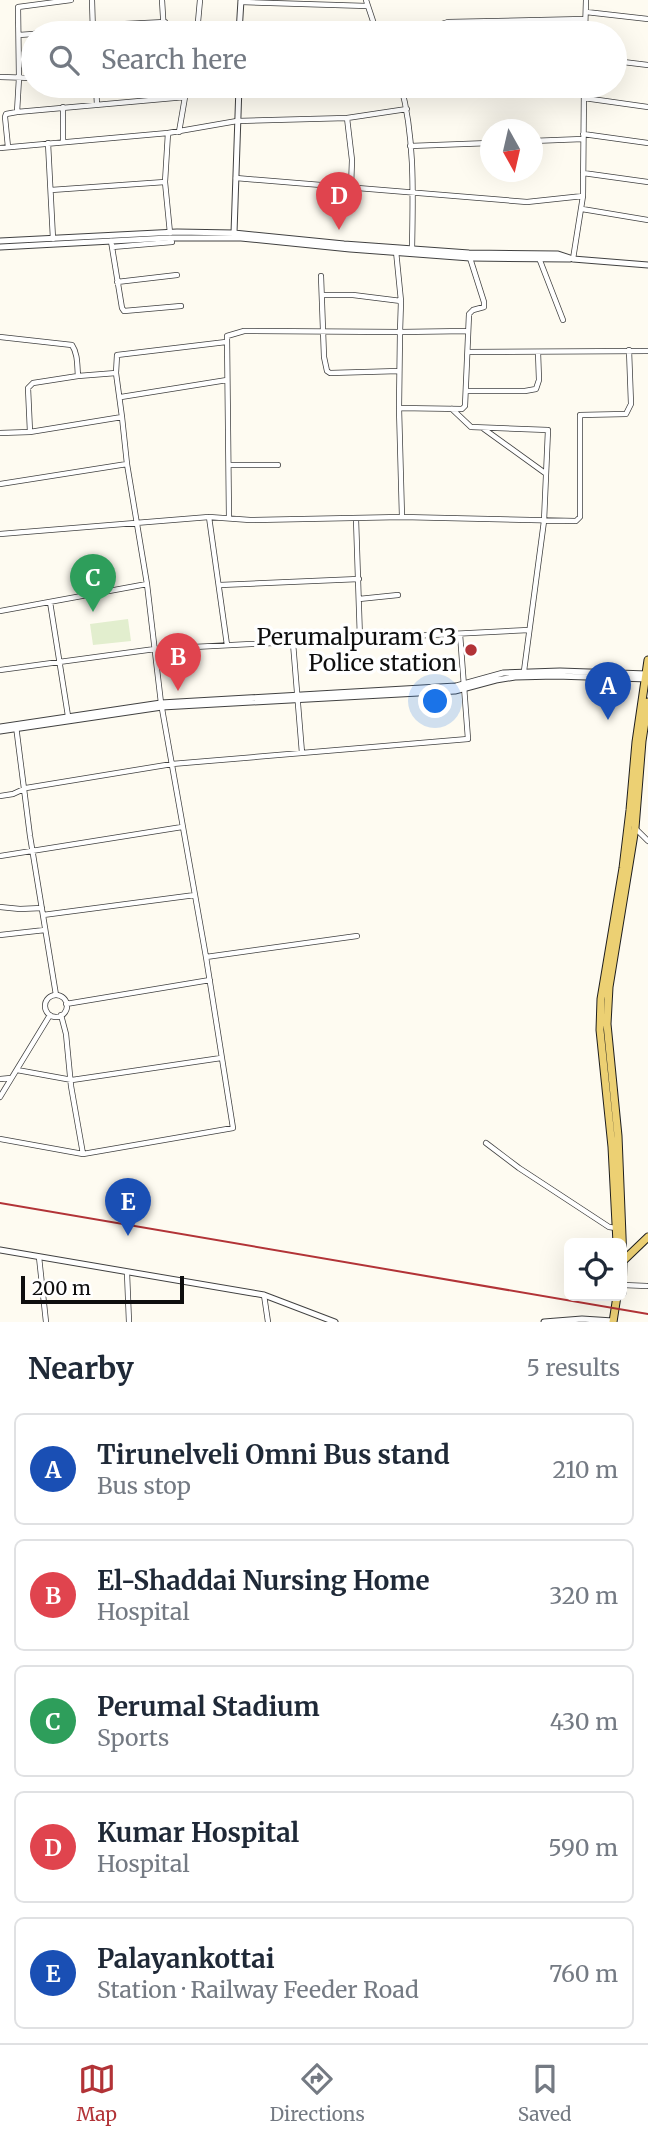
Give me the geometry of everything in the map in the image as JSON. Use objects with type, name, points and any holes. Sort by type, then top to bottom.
[{"type":"main road","points":[[617,1238],[612,1147],[600,1030],[601,999],[632,827],[636,742],[648,660]]},
{"type":"main road","points":[[622,1238],[618,1136],[607,1024],[609,987],[648,702]]},
{"type":"main road","points":[[627,1257],[648,1237]]},
{"type":"main road","points":[[615,1322],[619,1301]]},
{"type":"street","points":[[17,112],[18,7],[71,0]]},
{"type":"street","points":[[92,0],[93,21]]},
{"type":"street","points":[[162,0],[165,21]]},
{"type":"street","points":[[198,21],[200,0]]},
{"type":"street","points":[[494,21],[585,19],[586,0]]},
{"type":"street","points":[[240,21],[241,1],[366,3],[373,21]]},
{"type":"street","points":[[586,12],[648,19]]},
{"type":"street","points":[[627,62],[648,65]]},
{"type":"street","points":[[0,77],[19,78]]},
{"type":"street","points":[[97,98],[97,105]]},
{"type":"street","points":[[8,147],[6,114],[174,98]]},
{"type":"street","points":[[179,131],[185,98]]},
{"type":"street","points":[[234,235],[238,98]]},
{"type":"street","points":[[404,98],[413,192],[412,249]]},
{"type":"street","points":[[573,259],[583,196],[584,98],[648,107]]},
{"type":"street","points":[[63,107],[63,141]]},
{"type":"street","points":[[0,148],[168,133],[237,121],[347,118],[407,109]]},
{"type":"street","points":[[347,118],[352,160],[351,187]]},
{"type":"street","points":[[168,133],[165,181],[170,233]]},
{"type":"street","points":[[543,140],[583,137],[648,144]]},
{"type":"street","points":[[48,143],[53,239]]},
{"type":"street","points":[[410,146],[480,143]]},
{"type":"street","points":[[583,173],[648,182]]},
{"type":"street","points":[[236,178],[527,202],[583,196]]},
{"type":"street","points":[[51,190],[165,181]]},
{"type":"street","points":[[582,209],[648,220]]},
{"type":"street","points":[[111,242],[170,233],[234,235],[470,256],[573,259],[648,265]]},
{"type":"street","points":[[0,247],[234,235]]},
{"type":"street","points":[[0,241],[53,239],[173,242]]},
{"type":"street","points":[[111,242],[124,311],[181,306]]},
{"type":"street","points":[[396,250],[412,249],[470,256],[558,254],[573,259]]},
{"type":"street","points":[[396,250],[401,301],[399,408],[402,517]]},
{"type":"street","points":[[399,408],[464,408],[469,314],[484,307],[470,256]]},
{"type":"street","points":[[539,258],[563,320]]},
{"type":"street","points":[[117,282],[177,275]]},
{"type":"street","points":[[321,276],[325,366],[330,373],[399,371]]},
{"type":"street","points":[[322,295],[353,295],[401,301]]},
{"type":"street","points":[[229,518],[227,337],[244,331],[469,331]]},
{"type":"street","points":[[0,337],[72,345],[77,359],[78,376]]},
{"type":"street","points":[[0,1139],[83,1154],[233,1128],[162,705],[116,373],[117,355],[226,342]]},
{"type":"street","points":[[0,534],[209,517],[250,520],[402,517],[570,522],[580,517],[580,415],[626,414],[631,404],[629,350]]},
{"type":"street","points":[[468,352],[648,351]]},
{"type":"street","points":[[467,391],[536,389],[538,352]]},
{"type":"street","points":[[30,432],[28,388],[33,383],[116,373]]},
{"type":"street","points":[[121,397],[227,380]]},
{"type":"street","points":[[453,409],[471,427],[548,430],[544,521],[524,671]]},
{"type":"street","points":[[0,433],[30,432],[122,417]]},
{"type":"street","points":[[483,428],[546,474]]},
{"type":"street","points":[[0,484],[127,464]]},
{"type":"street","points":[[229,465],[278,466]]},
{"type":"street","points":[[209,517],[227,645]]},
{"type":"street","points":[[356,519],[360,639]]},
{"type":"street","points":[[220,585],[359,579]]},
{"type":"street","points":[[0,611],[147,584]]},
{"type":"street","points":[[359,599],[398,595]]},
{"type":"street","points":[[50,602],[68,716]]},
{"type":"street","points":[[0,670],[155,649],[529,630]]},
{"type":"street","points":[[0,796],[26,788],[172,764],[468,739],[460,634]]},
{"type":"street","points":[[293,642],[302,753]]},
{"type":"street","points":[[465,687],[494,675],[524,671],[647,676]]},
{"type":"street","points":[[16,727],[68,716],[162,705],[465,687],[515,677],[647,676]]},
{"type":"street","points":[[0,729],[162,705]]},
{"type":"street","points":[[16,727],[56,995]]},
{"type":"street","points":[[0,856],[182,827]]},
{"type":"street","points":[[632,827],[648,841]]},
{"type":"street","points":[[43,915],[195,895]]},
{"type":"street","points":[[0,908],[42,908]]},
{"type":"street","points":[[0,935],[45,930]]},
{"type":"street","points":[[206,957],[357,936]]},
{"type":"street","points":[[66,1004],[210,981]]},
{"type":"street","points":[[61,996],[66,1010],[61,1015],[50,1015],[45,1004],[50,997],[61,996]]},
{"type":"street","points":[[0,1097],[50,1015]]},
{"type":"street","points":[[61,1015],[83,1154]]},
{"type":"street","points":[[17,1070],[72,1080],[220,1058]]},
{"type":"street","points":[[0,1079],[12,1078]]},
{"type":"street","points":[[486,1143],[609,1227],[616,1228]]},
{"type":"street","points":[[0,1250],[264,1295],[335,1322]]},
{"type":"street","points":[[39,1257],[46,1322]]},
{"type":"street","points":[[127,1273],[129,1322]]},
{"type":"street","points":[[627,1290],[648,1285]]},
{"type":"street","points":[[264,1295],[268,1322]]},
{"type":"street","points":[[544,1322],[582,1318],[615,1322]]},
{"type":"green space","points":[[128,619],[131,641],[93,645],[90,624]]},
{"type":"railway","points":[[0,1203],[648,1314]]},
{"type":"place","name":"Kumar Hospital","points":[[339,230]]},
{"type":"place","name":"Perumal Stadium","points":[[93,612]]},
{"type":"place","name":"Perumalpuram C3 Police station","points":[[471,650]]},
{"type":"place","name":"El-Shaddai Nursing Home","points":[[178,691]]},
{"type":"place","name":"Tirunelveli Omni Bus stand","points":[[608,720]]},
{"type":"place","name":"Palayankottai","points":[[128,1236]]}]
